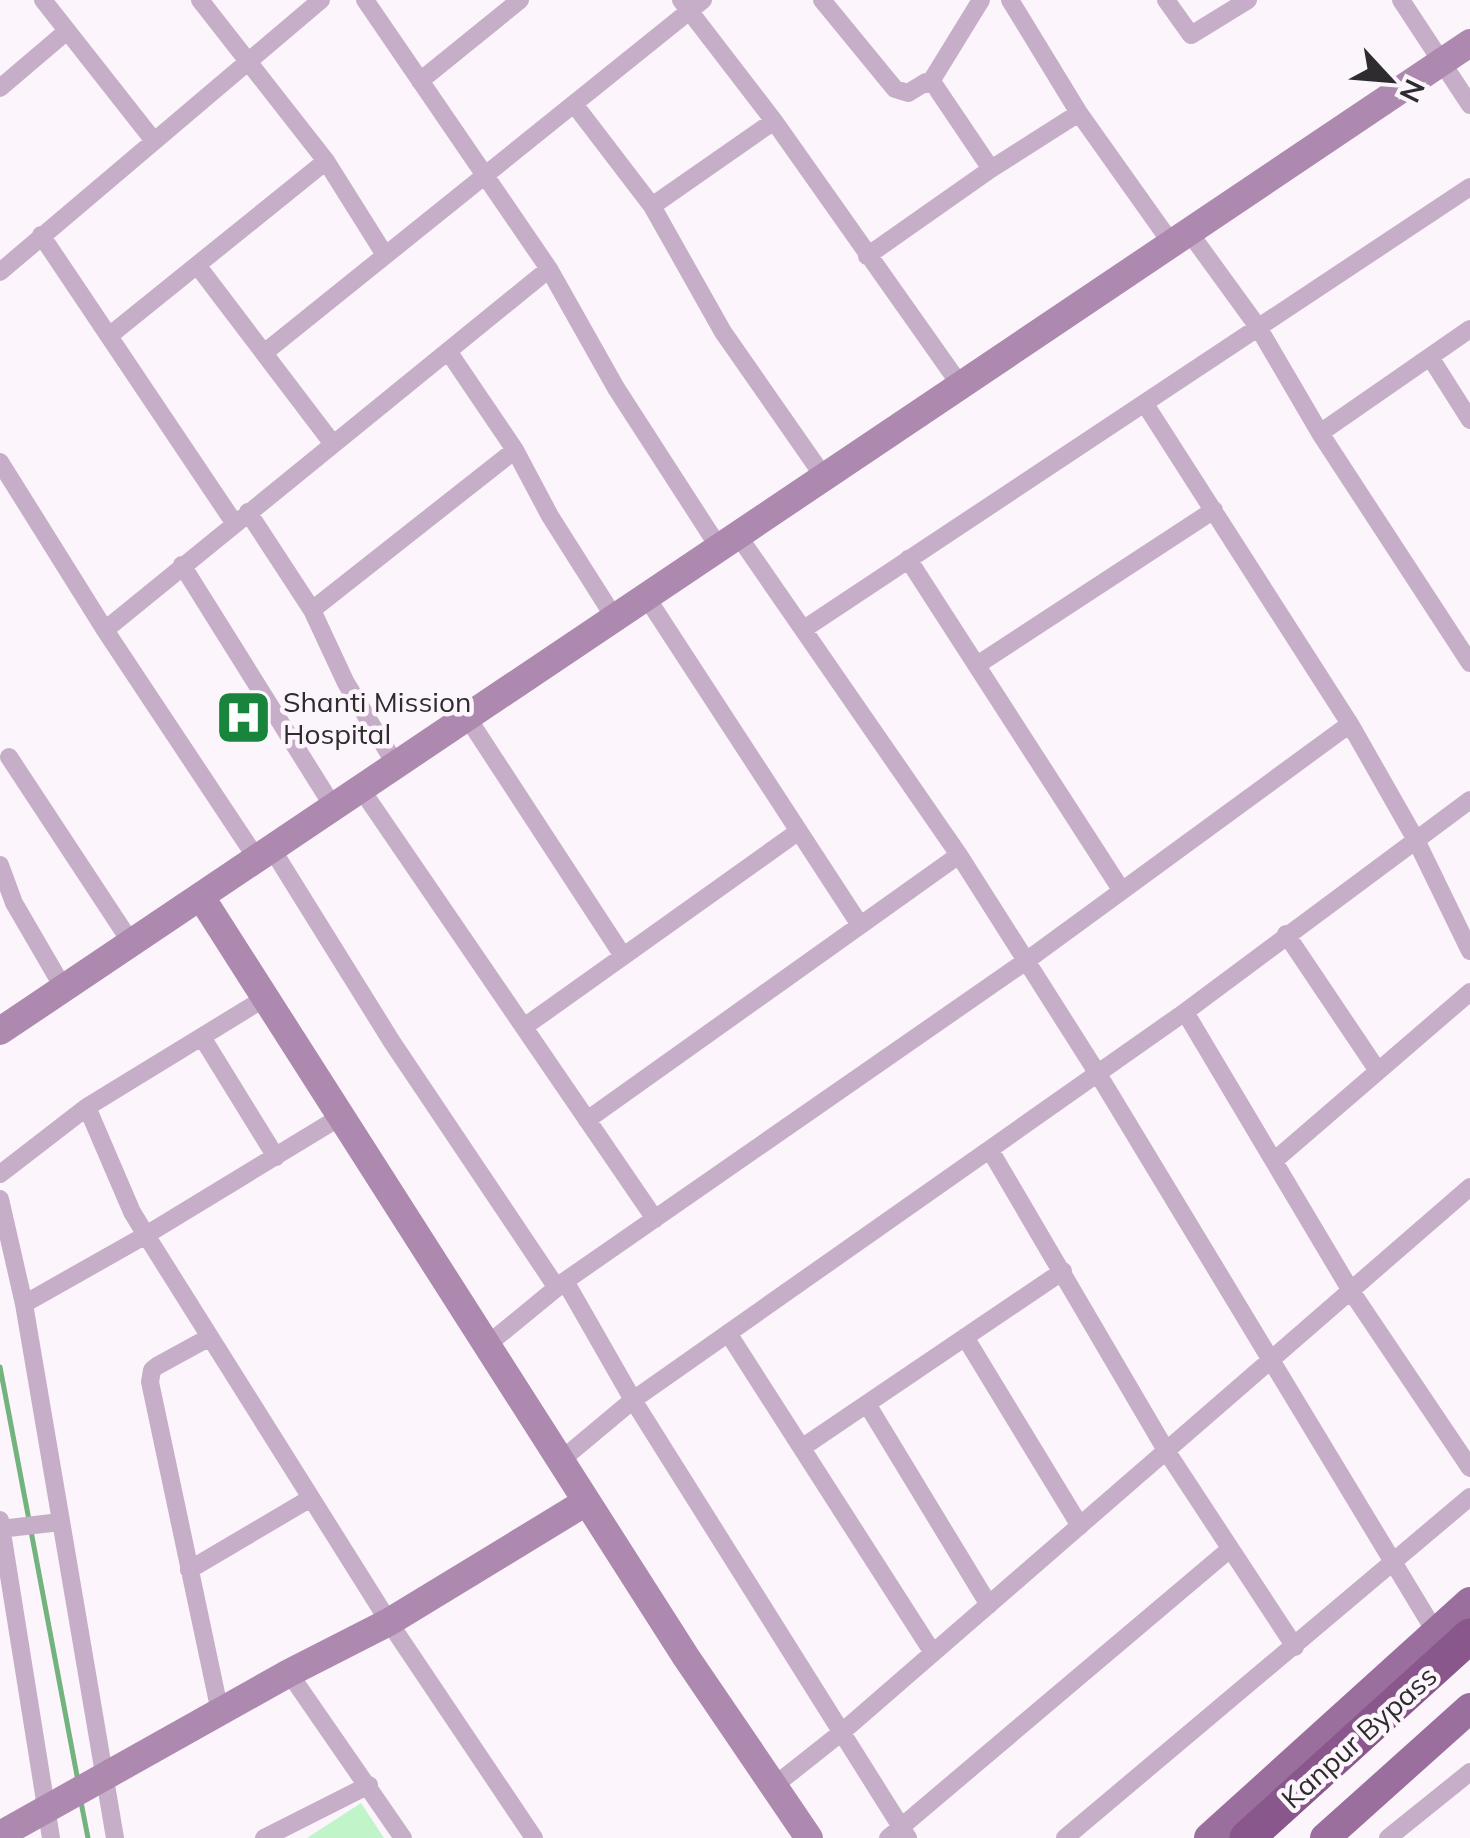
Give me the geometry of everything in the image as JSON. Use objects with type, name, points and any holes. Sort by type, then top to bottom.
[{"type":"highway","name":"Kanpur Bypass","points":[[1247,1838],[1453,1634]]},
{"type":"highway","name":"Kanpur Bypass","points":[[1280,1838],[1470,1665]]},
{"type":"main road","points":[[1210,1838],[1453,1634],[1470,1602]]},
{"type":"main road","points":[[1325,1838],[1470,1708]]},
{"type":"street","points":[[43,0],[154,141]]},
{"type":"street","points":[[200,0],[326,161],[385,256]]},
{"type":"street","points":[[0,272],[321,0]]},
{"type":"street","points":[[365,0],[549,269],[616,388],[727,540],[804,629],[959,854],[1098,1074],[1394,1563],[1453,1634]]},
{"type":"street","points":[[420,81],[520,0]]},
{"type":"street","points":[[823,0],[895,89],[908,93],[922,83],[930,83]]},
{"type":"street","points":[[930,83],[981,0]]},
{"type":"street","points":[[1010,0],[1079,113],[1258,328],[1320,433],[1470,663]]},
{"type":"street","points":[[1166,0],[1192,36],[1248,0]]},
{"type":"street","points":[[1401,0],[1470,106]]},
{"type":"street","points":[[264,353],[574,104],[691,4],[961,386]]},
{"type":"street","points":[[0,88],[67,30]]},
{"type":"street","points":[[0,1031],[1470,43]]},
{"type":"street","points":[[930,83],[991,169]]},
{"type":"street","points":[[574,104],[652,206],[723,332],[824,477]]},
{"type":"street","points":[[867,256],[1079,113]]},
{"type":"street","points":[[652,206],[774,121]]},
{"type":"street","points":[[109,336],[326,161]]},
{"type":"street","points":[[804,629],[1470,187]]},
{"type":"street","points":[[42,236],[109,336],[312,610],[346,683],[396,765]]},
{"type":"street","points":[[198,265],[333,444]]},
{"type":"street","points":[[105,630],[549,269]]},
{"type":"street","points":[[1320,433],[1470,329]]},
{"type":"street","points":[[448,351],[515,450],[550,516],[614,616]]},
{"type":"street","points":[[1430,356],[1470,420]]},
{"type":"street","points":[[1145,404],[1350,724],[1416,840],[1470,951]]},
{"type":"street","points":[[312,610],[515,450]]},
{"type":"street","points":[[0,462],[105,630],[265,854],[561,1285],[842,1732],[899,1834],[1230,1549]]},
{"type":"street","points":[[977,665],[1214,510]]},
{"type":"street","points":[[908,560],[1122,890]]},
{"type":"street","points":[[182,566],[334,808]]},
{"type":"street","points":[[645,595],[860,925]]},
{"type":"street","points":[[467,717],[624,956]]},
{"type":"street","points":[[486,1344],[561,1285],[1026,961],[1350,724]]},
{"type":"street","points":[[9,757],[132,944]]},
{"type":"street","points":[[361,789],[655,1219]]},
{"type":"street","points":[[560,1461],[633,1400],[1186,1012],[1470,800]]},
{"type":"street","points":[[524,1027],[798,830]]},
{"type":"street","points":[[587,1120],[959,854]]},
{"type":"street","points":[[0,865],[14,902],[64,989]]},
{"type":"street","points":[[202,897],[586,1502],[809,1838]]},
{"type":"street","points":[[1286,934],[1378,1071]]},
{"type":"street","points":[[1274,1161],[1470,992]]},
{"type":"street","points":[[0,1174],[87,1107],[265,998]]},
{"type":"street","points":[[1186,1012],[1352,1291],[1470,1468]]},
{"type":"street","points":[[202,1037],[276,1156]]},
{"type":"street","points":[[87,1107],[132,1212],[146,1235],[389,1622],[534,1838]]},
{"type":"street","points":[[24,1304],[340,1118]]},
{"type":"street","points":[[990,1150],[1166,1452],[1294,1647]]},
{"type":"street","points":[[775,1785],[989,1606],[1470,1187]]},
{"type":"street","points":[[0,1199],[24,1304],[96,1782],[116,1838]]},
{"type":"street","points":[[803,1447],[1063,1271]]},
{"type":"street","points":[[728,1333],[933,1653]]},
{"type":"street","points":[[210,1337],[157,1366],[150,1374],[151,1395],[220,1712]]},
{"type":"street","points":[[965,1337],[1080,1526]]},
{"type":"street","points":[[867,1404],[989,1606]]},
{"type":"street","points":[[1065,1838],[1470,1497]]},
{"type":"street","points":[[189,1570],[312,1498]]},
{"type":"street","points":[[0,1834],[50,1818],[96,1782],[289,1673],[389,1622],[586,1502]]},
{"type":"street","points":[[50,1818],[4,1527],[54,1522]]},
{"type":"street","points":[[289,1673],[404,1838]]},
{"type":"street","points":[[1400,1834],[1470,1772]]},
{"type":"street","points":[[264,1838],[369,1784]]},
{"type":"green space","points":[[361,1803],[384,1838],[307,1838]]},
{"type":"building","points":[[250,701],[261,717],[241,731],[231,715]]},
{"type":"waterway","points":[[0,1367],[29,1520]]},
{"type":"waterway","points":[[31,1531],[78,1781]]},
{"type":"waterway","points":[[81,1802],[88,1838]]},
{"type":"place","name":"Shanti Mission Hospital","points":[[244,718]]}]
